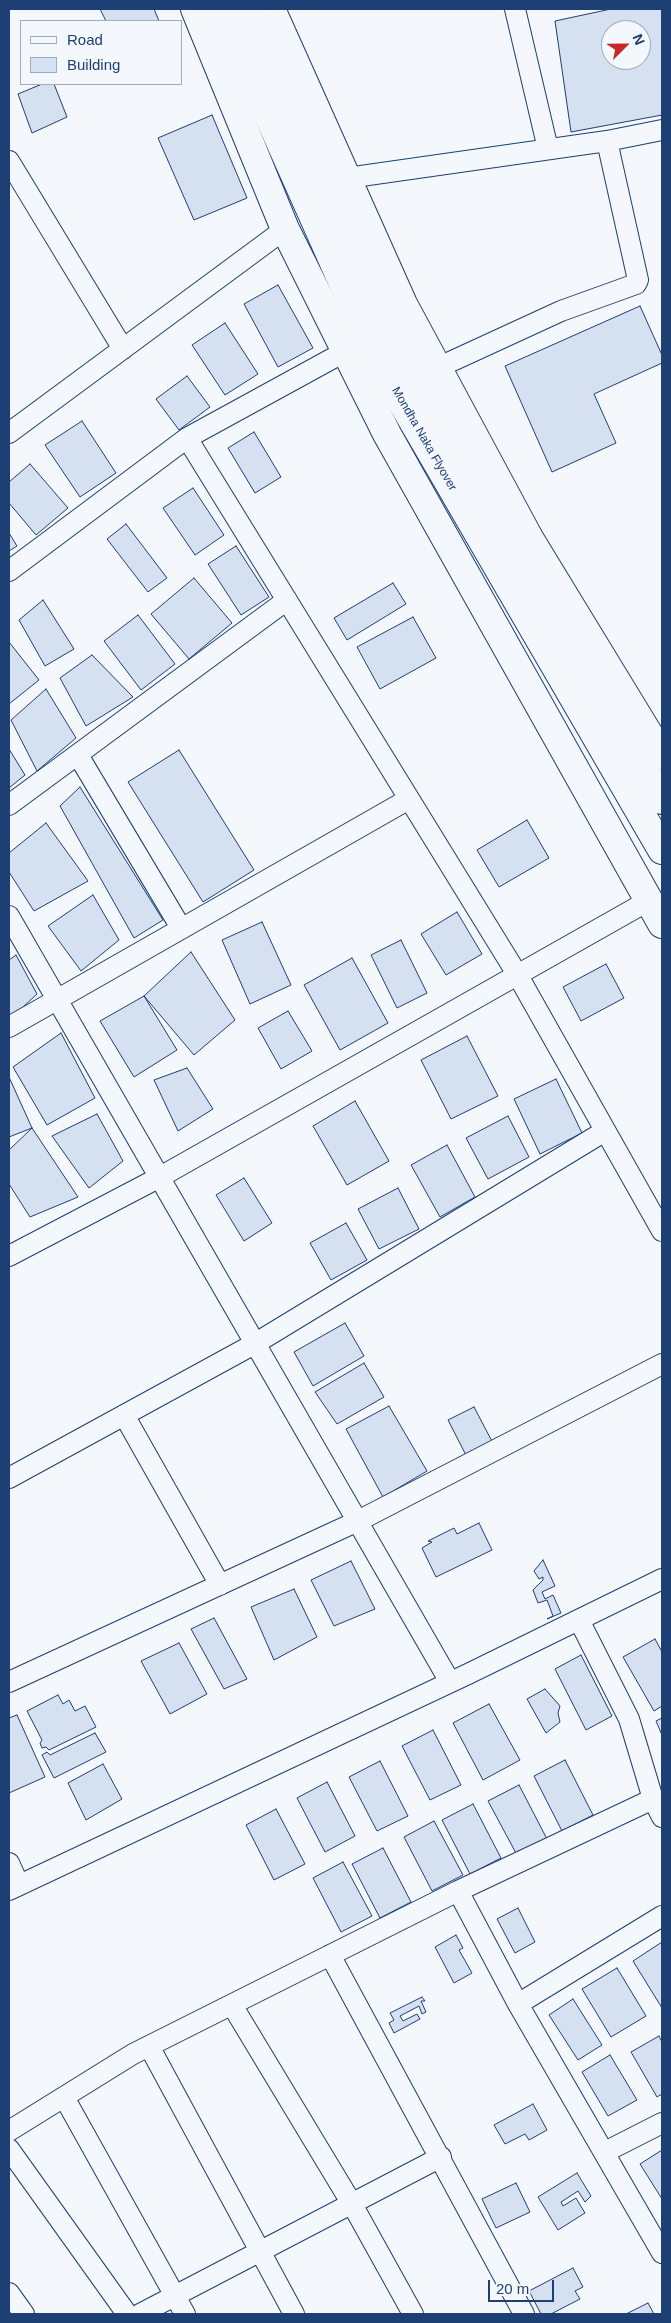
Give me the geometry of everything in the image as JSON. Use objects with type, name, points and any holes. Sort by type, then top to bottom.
[{"type":"main road","points":[[195,9],[285,229],[392,443],[662,924]]},
{"type":"main road","name":"Mondha Naka Flyover","points":[[221,9],[367,337],[403,404],[662,850]]},
{"type":"main road","name":"Mondha Naka Flyover","points":[[250,9],[374,297],[422,389],[662,800]]},
{"type":"main road","points":[[271,9],[402,304],[529,538],[662,756]]},
{"type":"street","points":[[515,9],[548,149]]},
{"type":"street","points":[[347,178],[548,149],[662,130]]},
{"type":"street","points":[[437,368],[561,311],[636,284],[607,140]]},
{"type":"street","points":[[9,161],[122,349]]},
{"type":"street","points":[[9,433],[285,229]]},
{"type":"street","points":[[9,571],[187,438],[346,350]]},
{"type":"street","points":[[187,438],[517,974],[662,1231]]},
{"type":"street","points":[[9,805],[286,600]]},
{"type":"street","points":[[78,755],[181,928]]},
{"type":"street","points":[[9,1027],[408,799]]},
{"type":"street","points":[[9,1256],[160,1177],[648,901]]},
{"type":"street","points":[[9,916],[450,1682]]},
{"type":"street","points":[[9,1478],[256,1343],[605,1131]]},
{"type":"street","points":[[9,1682],[358,1521],[662,1364]]},
{"type":"street","points":[[124,1415],[220,1585]]},
{"type":"street","points":[[9,1863],[14,1888],[450,1682],[662,1579]]},
{"type":"street","points":[[579,1620],[629,1719],[653,1799],[662,1817]]},
{"type":"street","points":[[9,2131],[149,2046],[458,1891],[653,1799]]},
{"type":"street","points":[[458,1891],[518,2004],[662,2253]]},
{"type":"street","points":[[518,2004],[662,1916]]},
{"type":"street","points":[[330,1955],[441,2157],[524,2314]]},
{"type":"street","points":[[232,2005],[352,2204],[412,2314]]},
{"type":"street","points":[[149,2046],[294,2314]]},
{"type":"street","points":[[64,2097],[185,2314]]},
{"type":"street","points":[[605,2152],[662,2123]]},
{"type":"street","points":[[9,2149],[127,2314]]},
{"type":"street","points":[[140,2314],[441,2157]]},
{"type":"street","points":[[9,2293],[24,2314]]},
{"type":"building","points":[[100,9],[154,9],[159,20],[106,20]]},
{"type":"building","points":[[611,9],[662,9],[662,115],[571,132],[555,21]]},
{"type":"building","points":[[40,85],[54,85],[67,117],[32,133],[18,94]]},
{"type":"building","points":[[212,115],[247,198],[194,220],[158,138]]},
{"type":"building","points":[[278,285],[313,348],[278,367],[244,304]]},
{"type":"building","points":[[640,306],[662,355],[662,363],[594,394],[616,443],[552,472],[505,366]]},
{"type":"building","points":[[225,323],[258,374],[225,395],[192,345]]},
{"type":"building","points":[[187,376],[210,407],[179,430],[156,399]]},
{"type":"building","points":[[82,421],[116,473],[80,497],[45,445]]},
{"type":"building","points":[[254,432],[281,477],[255,493],[228,448]]},
{"type":"building","points":[[30,464],[68,508],[36,535],[9,503],[9,482]]},
{"type":"building","points":[[193,488],[224,535],[195,555],[163,508]]},
{"type":"building","points":[[126,524],[167,578],[148,592],[107,539]]},
{"type":"building","points":[[9,533],[17,546],[9,551]]},
{"type":"building","points":[[236,546],[269,597],[241,615],[208,564]]},
{"type":"building","points":[[194,578],[232,623],[189,659],[151,614]]},
{"type":"building","points":[[393,583],[406,604],[347,640],[334,618]]},
{"type":"building","points":[[43,600],[74,649],[45,666],[19,620]]},
{"type":"building","points":[[138,615],[175,664],[141,690],[104,641]]},
{"type":"building","points":[[413,617],[436,658],[380,689],[357,647]]},
{"type":"building","points":[[9,642],[39,680],[9,704]]},
{"type":"building","points":[[92,655],[133,697],[86,726],[60,678]]},
{"type":"building","points":[[46,689],[76,738],[37,771],[11,720]]},
{"type":"building","points":[[9,749],[25,775],[9,788]]},
{"type":"building","points":[[179,750],[254,870],[203,902],[128,782]]},
{"type":"building","points":[[80,787],[163,920],[134,938],[60,806]]},
{"type":"building","points":[[527,820],[549,858],[499,887],[477,850]]},
{"type":"building","points":[[46,823],[88,881],[34,911],[9,872],[9,853]]},
{"type":"building","points":[[93,895],[119,940],[81,971],[48,926]]},
{"type":"building","points":[[457,912],[482,954],[446,975],[421,934]]},
{"type":"building","points":[[262,922],[291,985],[250,1004],[222,940]]},
{"type":"building","points":[[401,940],[427,993],[397,1008],[371,955]]},
{"type":"building","points":[[191,952],[235,1020],[194,1055],[144,996]]},
{"type":"building","points":[[16,955],[37,994],[9,1020],[9,960]]},
{"type":"building","points":[[352,958],[388,1023],[340,1050],[304,985]]},
{"type":"building","points":[[606,964],[624,998],[581,1021],[563,987]]},
{"type":"building","points":[[144,996],[177,1050],[134,1077],[100,1021]]},
{"type":"building","points":[[288,1011],[312,1051],[281,1069],[258,1028]]},
{"type":"building","points":[[61,1033],[95,1098],[47,1125],[13,1067]]},
{"type":"building","points":[[467,1036],[498,1096],[451,1119],[421,1060]]},
{"type":"building","points":[[187,1068],[213,1109],[178,1131],[154,1080]]},
{"type":"building","points":[[9,1077],[32,1128],[9,1137]]},
{"type":"building","points":[[556,1079],[582,1133],[540,1154],[514,1099]]},
{"type":"building","points":[[355,1101],[389,1161],[347,1185],[313,1126]]},
{"type":"building","points":[[97,1114],[123,1161],[89,1188],[52,1136]]},
{"type":"building","points":[[508,1116],[529,1157],[488,1179],[466,1138]]},
{"type":"building","points":[[32,1128],[78,1197],[30,1217],[9,1184],[9,1150]]},
{"type":"building","points":[[447,1145],[475,1197],[440,1217],[411,1165]]},
{"type":"building","points":[[244,1178],[272,1223],[244,1241],[216,1195]]},
{"type":"building","points":[[398,1188],[419,1229],[379,1249],[358,1209]]},
{"type":"building","points":[[346,1223],[367,1260],[331,1280],[310,1243]]},
{"type":"building","points":[[345,1323],[364,1356],[313,1386],[294,1352]]},
{"type":"building","points":[[364,1363],[384,1397],[337,1424],[315,1392]]},
{"type":"building","points":[[389,1406],[427,1471],[383,1497],[346,1429]]},
{"type":"building","points":[[474,1407],[495,1447],[469,1461],[448,1420]]},
{"type":"building","points":[[479,1523],[492,1550],[436,1577],[422,1548],[432,1542],[428,1541],[454,1528],[457,1534]]},
{"type":"building","points":[[543,1560],[555,1586],[542,1592],[545,1599],[553,1595],[561,1613],[547,1619],[553,1616],[547,1600],[538,1603],[533,1590],[543,1580],[543,1577],[539,1579],[534,1571]]},
{"type":"building","points":[[351,1561],[375,1609],[334,1626],[311,1580]]},
{"type":"building","points":[[294,1589],[317,1637],[274,1660],[251,1607]]},
{"type":"building","points":[[214,1618],[247,1679],[224,1689],[191,1629]]},
{"type":"building","points":[[655,1639],[662,1652],[662,1706],[654,1711],[623,1657]]},
{"type":"building","points":[[179,1643],[207,1694],[170,1714],[141,1661]]},
{"type":"building","points":[[581,1655],[612,1716],[586,1730],[555,1669]]},
{"type":"building","points":[[545,1689],[560,1706],[558,1713],[560,1722],[546,1733],[527,1699]]},
{"type":"building","points":[[58,1695],[63,1704],[69,1700],[75,1711],[85,1706],[96,1727],[49,1750],[46,1747],[42,1748],[40,1743],[42,1740],[27,1711]]},
{"type":"building","points":[[489,1704],[520,1760],[483,1780],[453,1723]]},
{"type":"building","points":[[17,1715],[45,1777],[9,1793],[9,1718]]},
{"type":"building","points":[[662,1718],[662,1735],[656,1721]]},
{"type":"building","points":[[433,1730],[461,1785],[430,1800],[402,1746]]},
{"type":"building","points":[[95,1733],[106,1752],[54,1778],[42,1755],[47,1752],[50,1755]]},
{"type":"building","points":[[565,1760],[593,1815],[562,1831],[534,1776]]},
{"type":"building","points":[[380,1761],[408,1816],[377,1831],[349,1777]]},
{"type":"building","points":[[103,1764],[122,1799],[86,1820],[68,1783]]},
{"type":"building","points":[[327,1782],[355,1836],[325,1852],[297,1798]]},
{"type":"building","points":[[519,1785],[547,1839],[517,1855],[488,1801]]},
{"type":"building","points":[[473,1804],[501,1858],[470,1874],[442,1820]]},
{"type":"building","points":[[276,1809],[305,1864],[274,1880],[246,1825]]},
{"type":"building","points":[[434,1821],[463,1875],[432,1891],[404,1837]]},
{"type":"building","points":[[383,1848],[411,1902],[380,1918],[352,1864]]},
{"type":"building","points":[[343,1862],[372,1916],[341,1932],[313,1878]]},
{"type":"building","points":[[518,1908],[535,1942],[515,1953],[497,1919]]},
{"type":"building","points":[[456,1935],[463,1948],[459,1950],[472,1973],[454,1983],[435,1947]]},
{"type":"building","points":[[662,1942],[662,2008],[633,1961]]},
{"type":"building","points":[[617,1968],[646,2016],[611,2037],[582,1989]]},
{"type":"building","points":[[422,1997],[425,2001],[421,2001],[426,2012],[422,2014],[419,2006],[400,2016],[403,2021],[417,2014],[420,2019],[394,2033],[389,2023],[394,2020],[390,2013]]},
{"type":"building","points":[[573,1999],[602,2045],[578,2060],[549,2015]]},
{"type":"building","points":[[659,2036],[662,2042],[662,2094],[657,2097],[631,2052]]},
{"type":"building","points":[[610,2055],[637,2100],[608,2116],[582,2072]]},
{"type":"building","points":[[533,2104],[547,2130],[529,2140],[525,2134],[505,2144],[494,2125]]},
{"type":"building","points":[[662,2150],[662,2199],[640,2164]]},
{"type":"building","points":[[577,2173],[591,2196],[585,2202],[578,2191],[561,2202],[563,2206],[576,2198],[585,2213],[558,2230],[538,2197]]},
{"type":"building","points":[[516,2183],[530,2212],[496,2228],[482,2199]]},
{"type":"building","points":[[573,2268],[583,2287],[575,2291],[580,2299],[551,2314],[541,2314],[529,2291]]},
{"type":"building","points":[[648,2303],[654,2314],[626,2314]]}]
